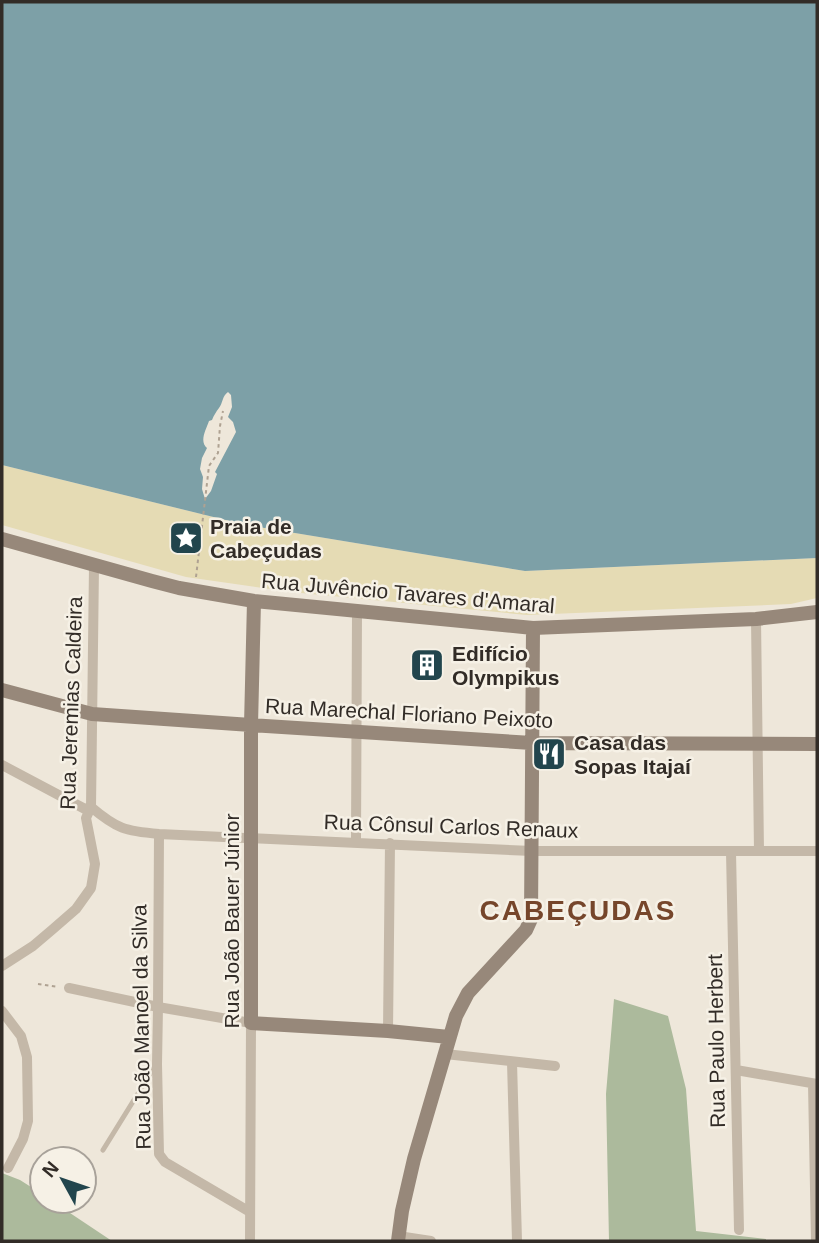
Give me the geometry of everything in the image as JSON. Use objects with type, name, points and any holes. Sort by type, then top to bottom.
[{"type":"street","name":"Rua Juvêncio Tavares d'Amaral","points":[[2,539],[194,591],[254,601],[533,628],[756,619],[817,612]]},
{"type":"street","name":"Rua Jeremias Caldeira","points":[[2,966],[33,946],[76,909],[91,888],[95,864],[86,818],[91,807],[94,566]]},
{"type":"street","name":"Rua João Bauer Júnior","points":[[250,1241],[251,725],[254,601]]},
{"type":"street","points":[[356,842],[357,612]]},
{"type":"street","points":[[756,619],[759,851]]},
{"type":"street","points":[[431,1241],[398,1239],[414,1159],[449,1037],[467,993],[526,930],[531,919],[533,628]]},
{"type":"street","name":"Rua Marechal Floriano Peixoto","points":[[2,690],[92,714],[356,732],[532,743],[817,744]]},
{"type":"street","name":"Rua Cônsul Carlos Renaux","points":[[2,765],[85,809],[91,807],[110,823],[134,831],[159,834],[532,851],[817,851]]},
{"type":"street","name":"Rua João Manoel da Silva","points":[[159,834],[158,1150],[160,1158],[250,1212]]},
{"type":"street","points":[[388,1031],[390,844]]},
{"type":"street","name":"Rua Paulo Herbert","points":[[731,852],[739,1230]]},
{"type":"street","points":[[69,988],[251,1023],[449,1037]]},
{"type":"street","points":[[2,1012],[21,1036],[27,1057],[28,1121],[23,1139],[8,1168]]},
{"type":"street","points":[[445,1054],[555,1066]]},
{"type":"street","points":[[512,1062],[517,1241]]},
{"type":"street","points":[[736,1069],[815,1084],[816,1241]]},
{"type":"lane","points":[[103,1150],[157,1064]]},
{"type":"path","points":[[194,591],[209,466],[218,453],[223,411]]},
{"type":"path","points":[[38,984],[69,988]]},
{"type":"green space","points":[[614,999],[668,1016],[686,1089],[696,1231],[766,1241],[609,1241],[606,1094]]},
{"type":"green space","points":[[2,1173],[28,1185],[28,1215],[73,1215],[112,1241],[2,1241]]},
{"type":"sand","name":"Praia de Cabeçudas","points":[[2,465],[246,525],[525,571],[817,558],[817,598],[791,604],[527,615],[291,592],[186,577],[2,525]]},
{"type":"water","points":[[2,2],[817,2],[817,558],[525,571],[246,525],[2,465]],"holes":[[[228,392],[231,395],[232,407],[228,417],[236,432],[215,472],[217,474],[211,491],[205,499],[200,469],[207,448],[204,435],[225,395]]]},
{"type":"place","name":"Praia de Cabeçudas","points":[[186,538]]},
{"type":"place","name":"Edifício Olympikus","points":[[427,665]]},
{"type":"place","name":"Casa das Sopas Itajaí","points":[[549,754]]},
{"type":"district","name":"CABEÇUDAS","points":[[578,910]]}]
